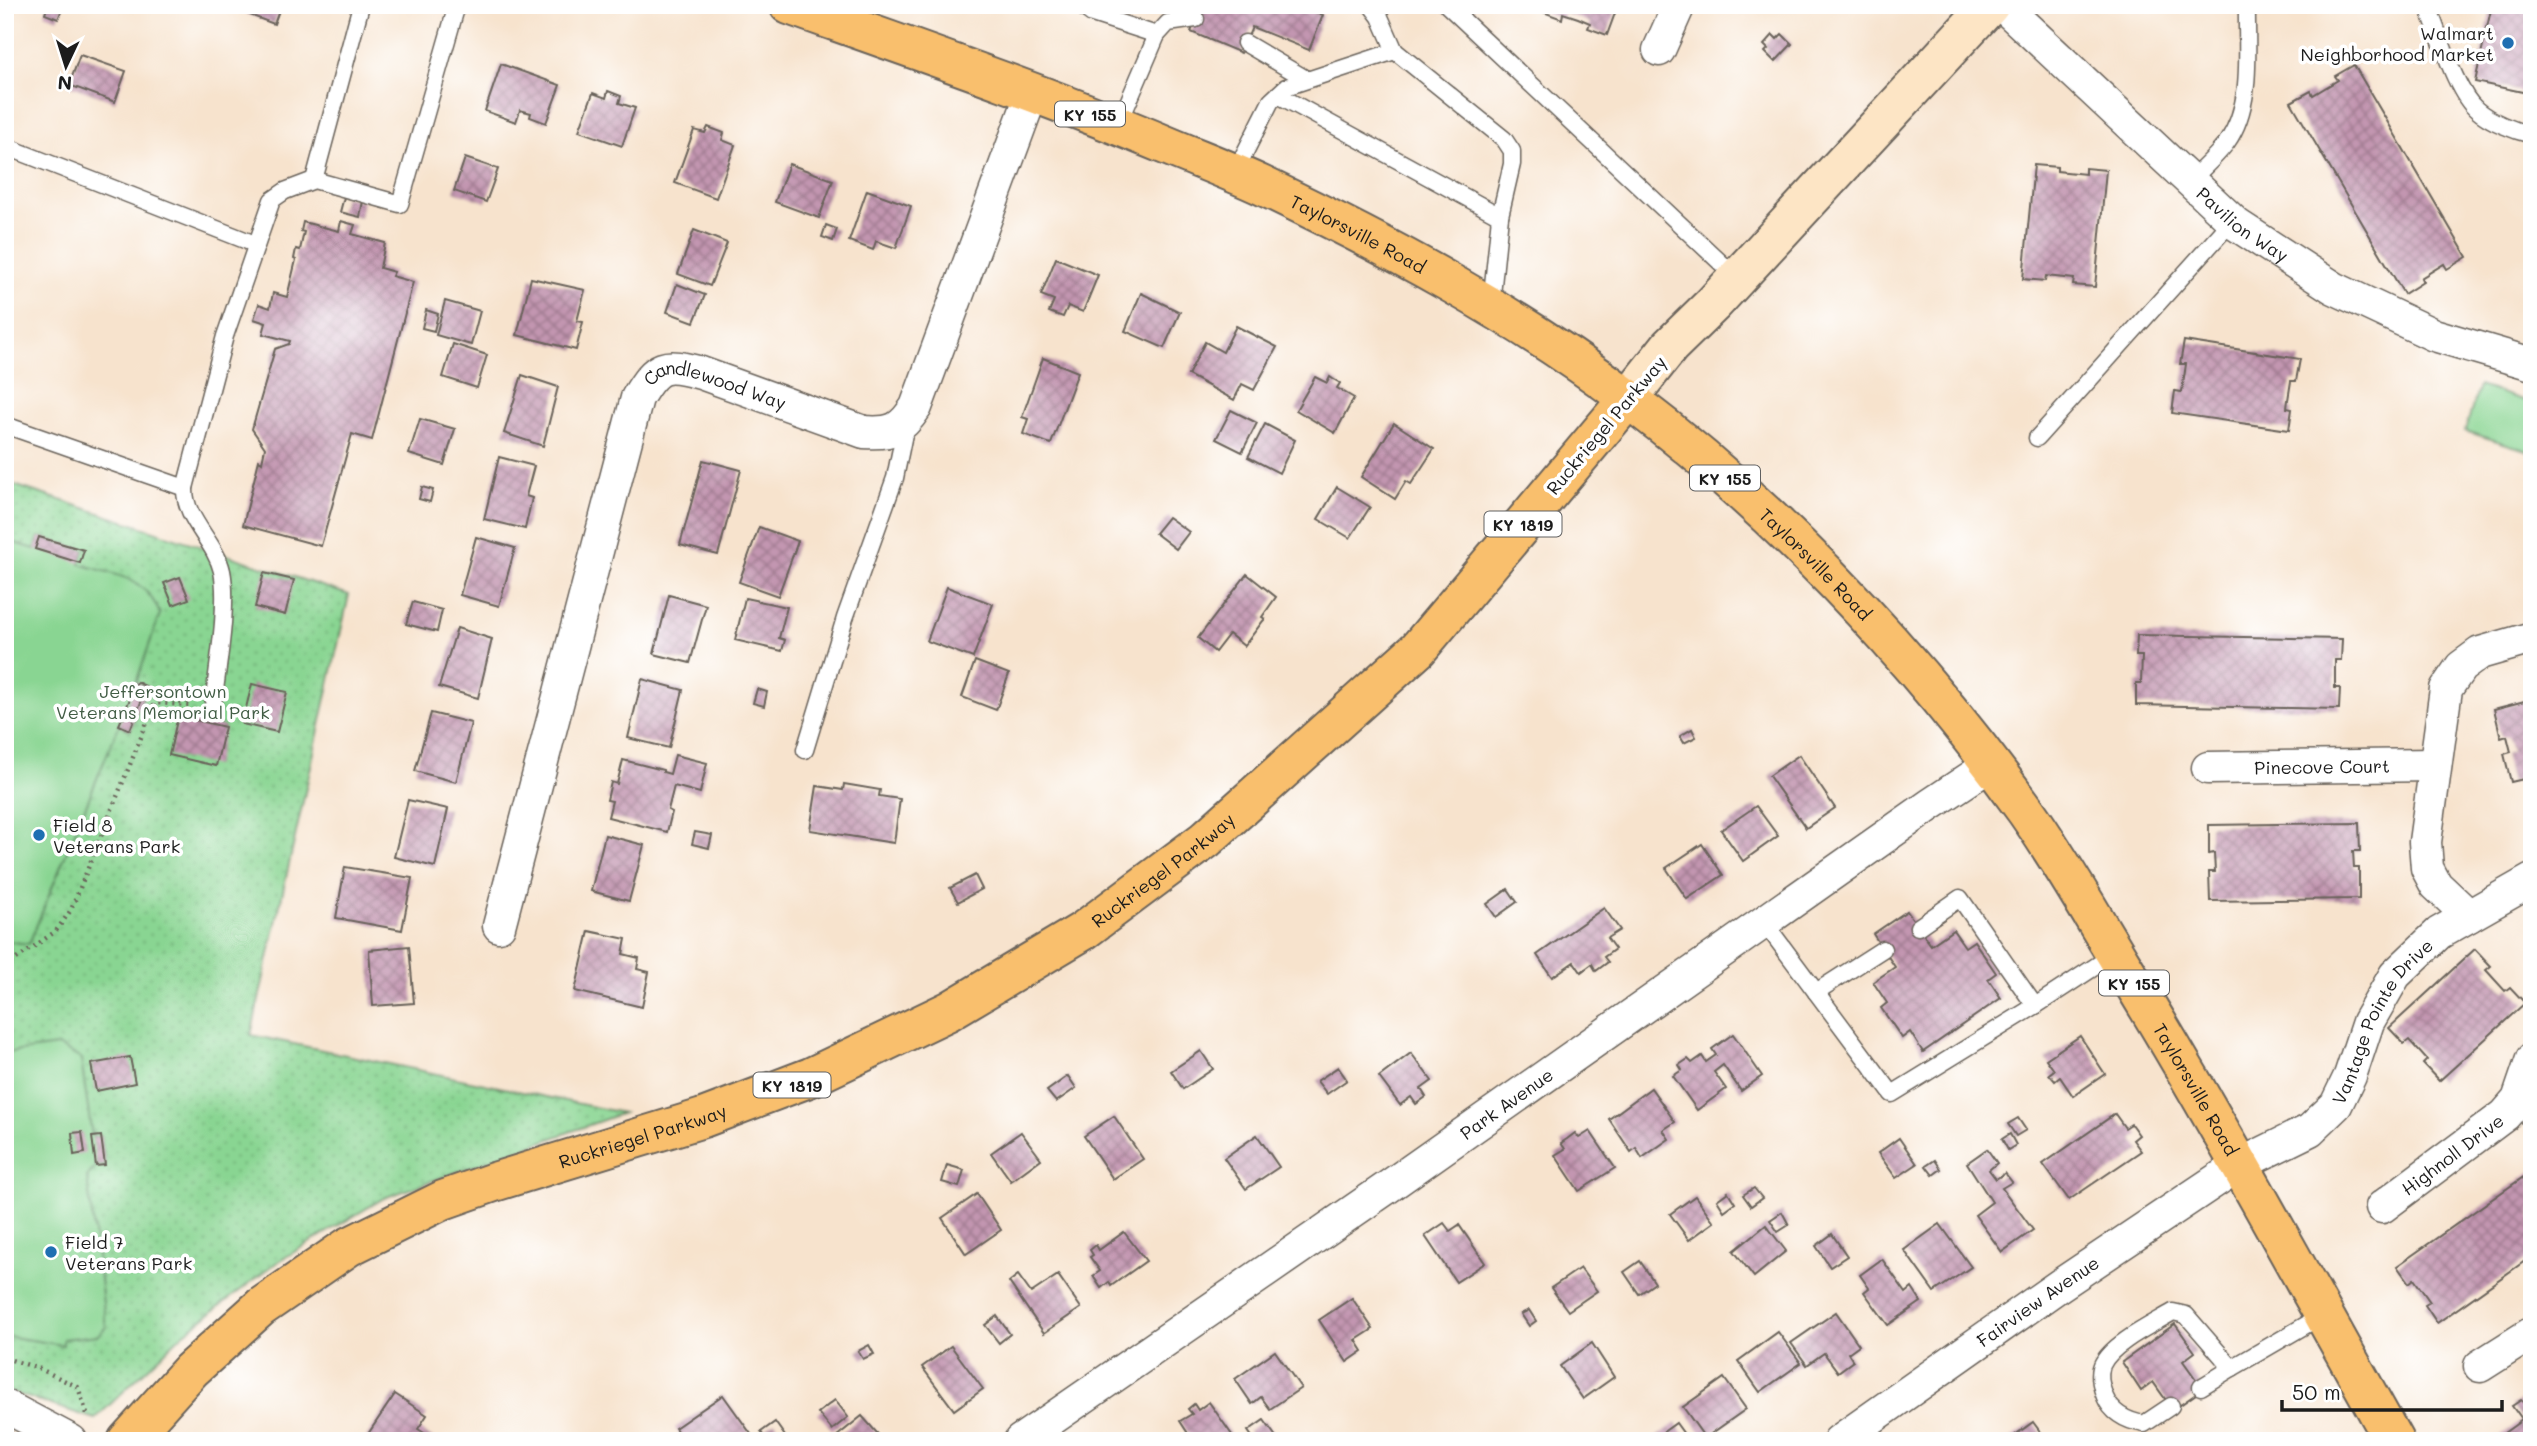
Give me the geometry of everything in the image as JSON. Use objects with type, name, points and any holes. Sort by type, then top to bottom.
[{"type":"main road","name":"Taylorsville Road","points":[[789,5],[1118,125],[1234,174],[1381,245],[1490,307],[1564,354],[1628,399],[1698,454],[1817,564],[1862,610],[1960,722],[2053,850],[2159,1023],[2394,1441]]},
{"type":"main road","name":"Ruckriegel Parkway","points":[[127,1441],[191,1370],[261,1307],[348,1247],[456,1196],[702,1118],[811,1077],[949,1011],[1083,931],[1205,840],[1418,649],[1670,346],[1737,278],[1990,5]]},
{"type":"street","points":[[1659,50],[1679,5]]},
{"type":"street","name":"Pavilion Way","points":[[2003,5],[2232,220],[2334,288],[2434,335],[2532,364]]},
{"type":"street","points":[[907,421],[916,407],[1032,93]]},
{"type":"street","name":"Candlewood Way","points":[[499,926],[637,398],[649,378],[674,366],[701,373],[864,432],[884,434],[894,431],[907,421]]},
{"type":"street","points":[[2469,916],[2436,885],[2427,868],[2425,842],[2446,689],[2461,667],[2480,653],[2532,638]]},
{"type":"street","name":"Park Avenue","points":[[1020,1441],[1990,765]]},
{"type":"street","name":"Pinecove Court","points":[[2208,768],[2435,765]]},
{"type":"street","name":"Vantage Pointe Drive","points":[[2239,1165],[2310,1129],[2336,1105],[2350,1076],[2368,1022],[2395,975],[2439,933],[2532,880]]},
{"type":"street","name":"Highnoll Drive","points":[[2382,1207],[2505,1115],[2518,1100],[2532,1059]]},
{"type":"street","name":"Fairview Avenue","points":[[1839,1441],[2060,1285],[2239,1165]]},
{"type":"street","points":[[2480,1366],[2532,1333]]},
{"type":"street","points":[[5,1406],[79,1428]]},
{"type":"lane","points":[[314,180],[361,5]]},
{"type":"lane","points":[[213,706],[222,624],[223,583],[217,557],[184,497],[225,336],[255,244],[272,200],[285,191],[314,180],[400,204],[457,5]]},
{"type":"lane","points":[[1080,5],[1092,14],[1157,35]]},
{"type":"lane","points":[[1371,5],[1380,17],[1395,51],[1504,139],[1512,151],[1512,164],[1500,216],[1490,307]]},
{"type":"lane","points":[[1447,5],[1737,278]]},
{"type":"lane","points":[[2190,181],[2227,142],[2239,121],[2245,100],[2247,5]]},
{"type":"lane","points":[[2427,5],[2459,85],[2476,109],[2516,131],[2532,135]]},
{"type":"lane","points":[[1118,125],[1157,35],[1168,23],[1196,19]]},
{"type":"lane","points":[[1245,43],[1306,79]]},
{"type":"lane","points":[[1234,174],[1271,100],[1286,87],[1395,51]]},
{"type":"lane","points":[[1278,95],[1500,216]]},
{"type":"lane","points":[[5,146],[255,244]]},
{"type":"lane","points":[[2037,438],[2232,220]]},
{"type":"lane","points":[[805,750],[845,618],[895,478],[907,421]]},
{"type":"lane","points":[[5,425],[185,488]]},
{"type":"lane","points":[[1918,927],[1960,898],[2035,1006]]},
{"type":"lane","points":[[1764,922],[1892,1094],[2116,953]]},
{"type":"lane","points":[[1816,992],[1883,949]]},
{"type":"lane","points":[[2171,1406],[2144,1423],[2128,1421],[2109,1406],[2100,1384],[2101,1366],[2111,1351],[2173,1312],[2186,1315],[2232,1368]]},
{"type":"lane","points":[[2201,1387],[2323,1315]]},
{"type":"path","points":[[5,967],[56,931],[71,910],[155,703],[213,706]]},
{"type":"path","points":[[5,1358],[38,1368],[78,1387],[79,1428]]},
{"type":"green space","points":[[2479,386],[2532,403],[2532,452],[2465,431]]},
{"type":"green space","name":"Jeffersontown Veterans Memorial Park","points":[[5,482],[349,595],[251,1035],[623,1113],[384,1198],[276,1263],[182,1335],[95,1419],[5,1390]]},
{"type":"green space","name":"Field 8 Veterans Park","points":[[39,537],[84,550],[80,564],[138,584],[154,601],[160,614],[136,683],[147,687],[130,730],[119,725],[29,944],[5,941],[5,540],[35,549]]},
{"type":"green space","name":"Field 7 Veterans Park","points":[[58,1046],[81,1059],[92,1137],[101,1136],[105,1165],[96,1166],[87,1177],[106,1327],[98,1335],[63,1339],[63,1345],[5,1336],[5,1053]]},
{"type":"building","points":[[48,5],[63,7],[58,19],[45,14]]},
{"type":"building","points":[[223,5],[281,5],[274,24]]},
{"type":"building","points":[[1195,5],[1299,5],[1323,15],[1309,50],[1252,27],[1241,53],[1191,32],[1201,8]]},
{"type":"building","points":[[1545,5],[1618,5],[1607,35],[1588,28],[1590,23],[1578,18],[1563,13],[1562,19],[1543,12]]},
{"type":"building","name":"Walmart Neighborhood Market","points":[[2492,5],[2532,5],[2532,94],[2475,82]]},
{"type":"building","points":[[1782,34],[1792,44],[1775,62],[1765,52],[1768,49],[1764,45],[1773,35],[1777,39]]},
{"type":"building","points":[[80,55],[126,71],[115,102],[69,85]]},
{"type":"building","points":[[501,64],[560,85],[546,123],[530,117],[531,113],[520,110],[516,122],[485,111]]},
{"type":"building","points":[[2354,65],[2467,257],[2447,269],[2444,264],[2421,278],[2423,282],[2404,294],[2291,102],[2311,91],[2313,95],[2338,80],[2335,76]]},
{"type":"building","points":[[608,91],[621,96],[619,103],[635,108],[622,146],[579,131],[593,93],[606,98]]},
{"type":"building","points":[[708,127],[724,133],[722,140],[735,145],[716,198],[675,183],[694,130],[705,133]]},
{"type":"building","points":[[465,158],[498,169],[486,202],[454,191]]},
{"type":"building","points":[[789,164],[833,180],[819,218],[775,202]]},
{"type":"building","points":[[2034,165],[2085,174],[2085,168],[2106,170],[2095,287],[2073,285],[2074,279],[2046,276],[2045,281],[2023,279]]},
{"type":"building","points":[[867,190],[911,206],[896,248],[876,241],[873,250],[849,241]]},
{"type":"building","points":[[344,197],[363,201],[360,217],[340,212]]},
{"type":"building","points":[[341,221],[355,225],[352,234],[385,243],[380,268],[394,272],[392,276],[413,282],[372,440],[352,434],[321,546],[243,525],[259,460],[262,462],[265,448],[252,429],[275,349],[289,344],[290,341],[263,334],[266,323],[254,319],[259,304],[270,308],[273,293],[287,297],[296,249],[300,250],[304,232],[301,231],[303,222],[339,231]]},
{"type":"building","points":[[826,225],[837,229],[833,241],[822,237]]},
{"type":"building","points":[[694,230],[727,243],[710,286],[678,274]]},
{"type":"building","points":[[1056,258],[1098,275],[1083,312],[1068,306],[1063,317],[1049,312],[1054,300],[1041,295]]},
{"type":"building","points":[[531,278],[585,290],[577,321],[583,322],[576,350],[517,335]]},
{"type":"building","points":[[677,284],[705,295],[694,322],[667,312]]},
{"type":"building","points":[[1141,293],[1180,312],[1164,348],[1125,331]]},
{"type":"building","points":[[445,301],[480,311],[471,345],[436,335]]},
{"type":"building","points":[[426,310],[438,314],[434,331],[422,328]]},
{"type":"building","points":[[1236,326],[1277,347],[1254,390],[1242,384],[1234,400],[1188,375],[1205,342],[1223,352]]},
{"type":"building","points":[[2184,341],[2300,359],[2296,381],[2291,381],[2288,400],[2287,408],[2292,409],[2289,430],[2172,413],[2175,391],[2182,392],[2186,364],[2180,364]]},
{"type":"building","points":[[453,344],[487,355],[477,388],[443,377]]},
{"type":"building","points":[[1043,358],[1078,372],[1051,444],[1023,434],[1028,419],[1022,417]]},
{"type":"building","points":[[522,375],[558,387],[543,446],[504,433]]},
{"type":"building","points":[[1315,377],[1327,383],[1330,377],[1340,383],[1337,388],[1354,398],[1335,433],[1296,410]]},
{"type":"building","points":[[1231,410],[1257,423],[1242,452],[1216,439]]},
{"type":"building","points":[[420,419],[455,429],[444,465],[409,454]]},
{"type":"building","points":[[1394,423],[1434,449],[1411,484],[1406,481],[1395,499],[1361,477]]},
{"type":"building","points":[[1265,424],[1295,440],[1279,473],[1248,457]]},
{"type":"building","points":[[499,457],[534,466],[526,496],[532,498],[525,529],[484,519]]},
{"type":"building","points":[[703,460],[741,470],[718,555],[680,545]]},
{"type":"building","points":[[422,487],[433,490],[430,502],[419,499]]},
{"type":"building","points":[[1337,487],[1370,507],[1350,538],[1318,519]]},
{"type":"building","points":[[1168,517],[1189,532],[1176,549],[1155,533]]},
{"type":"building","points":[[759,527],[798,541],[778,596],[739,582]]},
{"type":"building","points":[[39,537],[84,550],[80,563],[35,549]]},
{"type":"building","points":[[476,537],[515,548],[499,606],[460,595]]},
{"type":"building","points":[[264,573],[294,580],[285,615],[255,607]]},
{"type":"building","points":[[1247,574],[1276,597],[1262,617],[1265,619],[1244,646],[1229,634],[1215,652],[1198,638]]},
{"type":"building","points":[[180,577],[189,599],[173,605],[164,583]]},
{"type":"building","points":[[947,587],[993,604],[973,658],[927,641]]},
{"type":"building","points":[[669,595],[706,605],[690,663],[654,654]]},
{"type":"building","points":[[745,598],[787,607],[779,638],[785,640],[782,651],[735,640]]},
{"type":"building","points":[[413,602],[442,610],[437,632],[406,624]]},
{"type":"building","points":[[457,628],[492,639],[478,698],[439,687]]},
{"type":"building","points":[[2137,635],[2342,639],[2341,660],[2335,660],[2335,688],[2340,688],[2339,709],[2136,705],[2136,683],[2141,683],[2142,656],[2136,656]]},
{"type":"building","points":[[975,661],[1009,674],[996,710],[962,697]]},
{"type":"building","points":[[642,679],[683,690],[669,748],[628,738]]},
{"type":"building","points":[[137,682],[147,687],[130,730],[119,725]]},
{"type":"building","points":[[252,684],[287,692],[277,732],[242,724]]},
{"type":"building","points":[[757,689],[767,692],[764,706],[753,703]]},
{"type":"building","points":[[2532,699],[2532,777],[2511,782],[2504,754],[2511,752],[2507,736],[2501,738],[2494,709]]},
{"type":"building","points":[[431,713],[471,723],[456,782],[415,771]]},
{"type":"building","points":[[178,716],[225,727],[216,766],[169,755]]},
{"type":"building","points":[[1692,729],[1696,737],[1684,743],[1680,736]]},
{"type":"building","points":[[675,755],[707,763],[700,793],[674,786],[668,810],[672,812],[667,832],[608,817],[612,801],[607,800],[611,782],[617,784],[623,760],[670,774]]},
{"type":"building","points":[[1799,755],[1835,808],[1806,828],[1769,776]]},
{"type":"building","points":[[844,784],[880,790],[879,796],[900,799],[894,843],[810,830],[817,786],[843,790]]},
{"type":"building","points":[[408,800],[448,809],[435,867],[394,857]]},
{"type":"building","points":[[1756,806],[1778,836],[1743,861],[1721,830]]},
{"type":"building","points":[[2359,823],[2360,851],[2353,851],[2354,868],[2359,868],[2359,899],[2210,901],[2209,872],[2215,872],[2214,853],[2209,854],[2209,825]]},
{"type":"building","points":[[695,832],[712,835],[709,848],[692,844]]},
{"type":"building","points":[[605,835],[644,845],[629,901],[591,891]]},
{"type":"building","points":[[1702,844],[1723,875],[1687,899],[1666,868]]},
{"type":"building","points":[[345,867],[412,878],[402,930],[336,918]]},
{"type":"building","points":[[975,875],[982,889],[958,902],[950,888]]},
{"type":"building","points":[[1508,889],[1517,902],[1496,917],[1487,904]]},
{"type":"building","points":[[1604,908],[1620,930],[1607,938],[1615,949],[1604,957],[1608,962],[1596,971],[1592,964],[1581,972],[1574,962],[1552,977],[1537,955]]},
{"type":"building","points":[[1907,911],[1931,945],[1953,930],[1965,947],[1974,941],[1996,973],[1988,979],[2001,998],[1923,1052],[1910,1032],[1902,1038],[1881,1008],[1887,1003],[1873,982],[1895,967],[1873,934]]},
{"type":"building","points":[[589,931],[626,939],[623,954],[639,958],[637,969],[649,972],[642,1007],[575,991]]},
{"type":"building","points":[[409,946],[414,1003],[373,1006],[369,950]]},
{"type":"building","points":[[2475,949],[2491,966],[2486,970],[2505,991],[2510,987],[2525,1003],[2439,1081],[2423,1064],[2427,1060],[2409,1040],[2404,1044],[2389,1028]]},
{"type":"building","points":[[1733,1034],[1762,1076],[1741,1091],[1723,1065],[1714,1072],[1726,1089],[1697,1110],[1673,1076],[1682,1070],[1679,1065],[1688,1059],[1692,1063],[1702,1056],[1706,1062],[1716,1055],[1712,1049]]},
{"type":"building","points":[[2080,1036],[2105,1074],[2073,1096],[2060,1077],[2055,1081],[2049,1074],[2054,1070],[2046,1059]]},
{"type":"building","points":[[1201,1051],[1213,1069],[1183,1089],[1171,1071]]},
{"type":"building","points":[[1411,1053],[1432,1081],[1421,1089],[1426,1097],[1416,1104],[1411,1097],[1400,1105],[1379,1077]]},
{"type":"building","points":[[130,1057],[135,1083],[96,1091],[91,1064]]},
{"type":"building","points":[[1338,1067],[1347,1080],[1327,1094],[1317,1081]]},
{"type":"building","points":[[1068,1076],[1076,1088],[1056,1102],[1047,1091]]},
{"type":"building","points":[[1651,1088],[1675,1122],[1663,1130],[1669,1139],[1642,1158],[1636,1148],[1631,1152],[1609,1119]]},
{"type":"building","points":[[2115,1114],[2125,1128],[2131,1124],[2139,1135],[2133,1140],[2141,1151],[2069,1200],[2043,1164]]},
{"type":"building","points":[[1114,1116],[1143,1159],[1113,1179],[1084,1136]]},
{"type":"building","points":[[2018,1118],[2026,1130],[2016,1136],[2008,1124]]},
{"type":"building","points":[[1590,1131],[1615,1168],[1579,1191],[1555,1155],[1565,1149],[1561,1143],[1575,1133],[1579,1138]]},
{"type":"building","points":[[82,1132],[85,1153],[74,1155],[72,1133]]},
{"type":"building","points":[[1021,1132],[1041,1159],[1011,1181],[991,1153]]},
{"type":"building","points":[[2010,1134],[2016,1145],[2008,1150],[2002,1139]]},
{"type":"building","points":[[1257,1135],[1279,1167],[1246,1189],[1224,1158]]},
{"type":"building","points":[[101,1136],[105,1165],[96,1166],[92,1137]]},
{"type":"building","points":[[1899,1138],[1917,1164],[1896,1178],[1878,1153]]},
{"type":"building","points":[[1987,1149],[1997,1163],[1989,1170],[1996,1179],[2005,1173],[2012,1182],[2002,1188],[2033,1230],[2002,1252],[1975,1215],[1992,1202],[1967,1163]]},
{"type":"building","points":[[1935,1160],[1941,1169],[1933,1175],[1926,1166]]},
{"type":"building","points":[[947,1165],[964,1170],[959,1187],[942,1182]]},
{"type":"building","points":[[2532,1171],[2532,1256],[2437,1323],[2425,1305],[2430,1302],[2414,1279],[2409,1283],[2397,1266]]},
{"type":"building","points":[[1754,1188],[1762,1198],[1751,1206],[1743,1195]]},
{"type":"building","points":[[1728,1192],[1735,1203],[1724,1211],[1717,1200]]},
{"type":"building","points":[[977,1194],[1001,1230],[966,1254],[942,1218]]},
{"type":"building","points":[[1695,1196],[1714,1222],[1689,1240],[1670,1214]]},
{"type":"building","points":[[1782,1212],[1789,1225],[1778,1232],[1770,1220]]},
{"type":"building","points":[[1444,1223],[1450,1231],[1459,1225],[1485,1263],[1456,1282],[1425,1236]]},
{"type":"building","points":[[1940,1224],[1971,1267],[1934,1292],[1904,1250]]},
{"type":"building","points":[[1766,1225],[1786,1251],[1754,1277],[1734,1251]]},
{"type":"building","points":[[1124,1232],[1146,1261],[1111,1286],[1109,1282],[1101,1288],[1093,1276],[1100,1271],[1090,1257],[1093,1255],[1090,1250],[1096,1245],[1099,1250]]},
{"type":"building","points":[[1832,1234],[1847,1256],[1830,1267],[1816,1246]]},
{"type":"building","points":[[1882,1259],[1906,1293],[1912,1288],[1921,1302],[1888,1325],[1864,1292],[1869,1288],[1860,1275]]},
{"type":"building","points":[[1640,1261],[1655,1283],[1639,1294],[1624,1272]]},
{"type":"building","points":[[1580,1268],[1597,1291],[1568,1311],[1551,1288]]},
{"type":"building","points":[[1018,1275],[1031,1293],[1058,1275],[1081,1308],[1044,1333],[1009,1282]]},
{"type":"building","points":[[1352,1298],[1373,1329],[1356,1340],[1363,1351],[1347,1362],[1319,1320]]},
{"type":"building","points":[[1529,1310],[1536,1321],[1529,1326],[1521,1314]]},
{"type":"building","points":[[1836,1312],[1859,1345],[1848,1353],[1853,1361],[1838,1372],[1824,1353],[1807,1365],[1791,1343]]},
{"type":"building","points":[[997,1316],[1010,1334],[999,1343],[985,1325]]},
{"type":"building","points":[[2175,1324],[2195,1352],[2183,1361],[2203,1389],[2173,1410],[2153,1382],[2141,1391],[2122,1362]]},
{"type":"building","points":[[1778,1332],[1801,1363],[1760,1392],[1738,1361]]},
{"type":"building","points":[[1592,1343],[1614,1377],[1583,1399],[1560,1366]]},
{"type":"building","points":[[869,1345],[874,1354],[863,1359],[858,1351]]},
{"type":"building","points":[[951,1346],[983,1389],[954,1410],[922,1367]]},
{"type":"building","points":[[1275,1351],[1301,1388],[1270,1409],[1261,1397],[1252,1404],[1235,1379]]},
{"type":"building","points":[[1724,1378],[1746,1409],[1705,1438],[1683,1407]]},
{"type":"building","points":[[395,1394],[427,1415],[418,1429],[437,1441],[372,1441],[366,1437]]},
{"type":"building","points":[[723,1395],[756,1441],[684,1441],[675,1428]]},
{"type":"building","points":[[835,1400],[848,1417],[832,1430],[818,1413]]},
{"type":"building","points":[[2521,1400],[2532,1413],[2532,1441],[2493,1441],[2522,1420],[2512,1406]]},
{"type":"building","points":[[1209,1402],[1232,1435],[1223,1441],[1193,1441],[1180,1421],[1192,1414],[1188,1409],[1194,1404],[1198,1410]]},
{"type":"building","points":[[862,1416],[884,1441],[831,1441]]},
{"type":"building","points":[[1264,1420],[1279,1441],[1255,1441],[1248,1431]]},
{"type":"building","points":[[775,1422],[788,1441],[767,1441],[761,1432]]},
{"type":"building","points":[[2033,1422],[2047,1441],[2007,1441]]},
{"type":"building","points":[[1676,1423],[1689,1441],[1651,1441],[1655,1438]]},
{"type":"place","name":"Walmart Neighborhood Market","points":[[2508,43]]},
{"type":"place","name":"Field 8 Veterans Park","points":[[39,835]]},
{"type":"place","name":"Field 7 Veterans Park","points":[[51,1252]]}]
